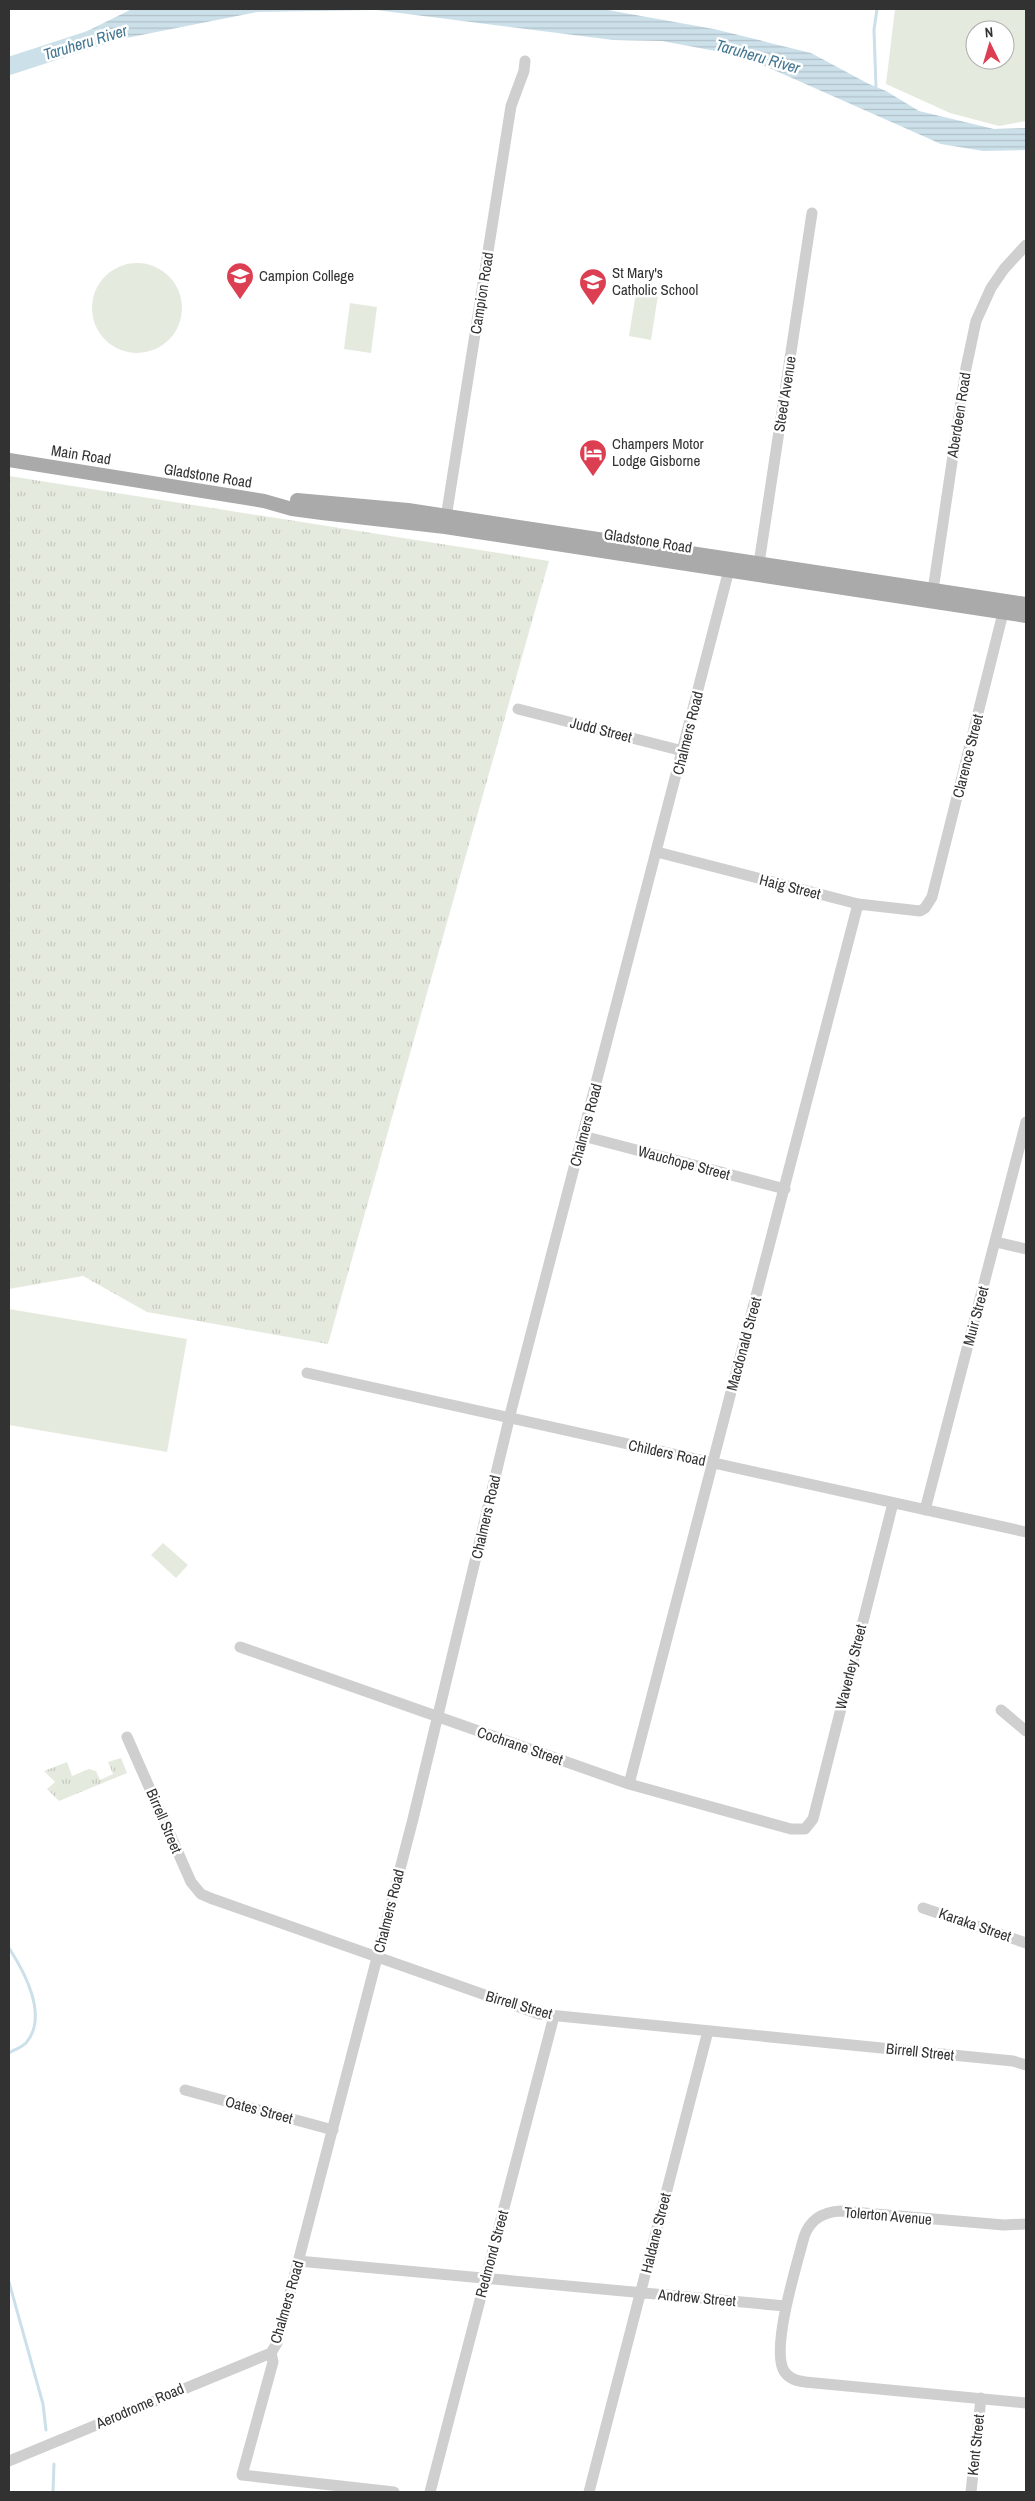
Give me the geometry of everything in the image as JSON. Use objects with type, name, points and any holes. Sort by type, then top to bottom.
[{"type":"main road","name":"Main Road","points":[[9,460],[147,482]]},
{"type":"main road","name":"Gladstone Road","points":[[147,482],[264,501],[293,500],[408,510],[445,521],[1005,607],[1026,616]]},
{"type":"main road","name":"Gladstone Road","points":[[1005,607],[1026,604]]},
{"type":"street","name":"Campion Road","points":[[445,521],[458,451],[511,106],[524,71],[525,60]]},
{"type":"street","name":"Steed Avenue","points":[[758,569],[812,213]]},
{"type":"street","name":"Aberdeen Road","points":[[932,596],[966,368],[976,321],[991,288],[1004,269],[1026,245]]},
{"type":"street","name":"Chalmers Road","points":[[394,2492],[242,2475],[273,2362],[271,2353],[277,2343],[378,1958],[509,1419],[730,565]]},
{"type":"street","name":"Clarence Street","points":[[925,908],[932,897],[1005,607]]},
{"type":"street","name":"Judd Street","points":[[518,709],[683,751]]},
{"type":"street","name":"Haig Street","points":[[657,852],[858,904],[920,911],[925,908]]},
{"type":"street","name":"Macdonald Street","points":[[629,1784],[858,904]]},
{"type":"street","name":"Muir Street","points":[[925,1510],[1026,1122]]},
{"type":"street","name":"Wauchope Street","points":[[583,1136],[785,1189]]},
{"type":"street","points":[[996,1242],[1026,1249]]},
{"type":"street","name":"Childers Road","points":[[307,1373],[1026,1532]]},
{"type":"street","name":"Waverley Street","points":[[806,1829],[813,1820],[893,1503]]},
{"type":"street","name":"Cochrane Street","points":[[240,1647],[629,1784],[791,1829],[806,1829]]},
{"type":"street","points":[[1001,1710],[1026,1731]]},
{"type":"street","name":"Birrell Street","points":[[128,1737],[194,1889],[200,1894],[526,2010],[554,2016],[1013,2061],[1026,2066]]},
{"type":"street","name":"Karaka Street","points":[[923,1908],[1026,1943]]},
{"type":"street","name":"Redmond Street","points":[[430,2492],[554,2016]]},
{"type":"street","name":"Haldane Street","points":[[589,2492],[708,2031]]},
{"type":"street","name":"Oates Street","points":[[185,2090],[333,2130]]},
{"type":"street","name":"Tolerton Avenue","points":[[785,2306],[808,2227],[823,2214],[841,2211],[1004,2226],[1026,2224]]},
{"type":"street","name":"Andrew Street","points":[[298,2261],[785,2306]]},
{"type":"street","points":[[785,2306],[781,2360],[783,2369],[796,2380],[1026,2402]]},
{"type":"street","name":"Aerodrome Road","points":[[9,2461],[271,2353]]},
{"type":"street","name":"Kent Street","points":[[971,2492],[981,2398]]},
{"type":"green space","points":[[895,9],[1026,9],[1026,121],[999,126],[950,113],[886,84]]},
{"type":"green space","points":[[137,263],[154,266],[169,276],[179,291],[182,308],[179,325],[169,340],[154,350],[137,353],[120,350],[105,340],[95,325],[92,308],[95,291],[105,276],[120,266]]},
{"type":"green space","points":[[636,292],[658,295],[651,340],[629,336]]},
{"type":"green space","points":[[350,303],[377,307],[371,353],[344,349]]},
{"type":"green space","points":[[9,476],[549,561],[328,1344],[147,1312],[83,1276],[9,1289]]},
{"type":"green space","points":[[9,1309],[187,1339],[167,1452],[9,1425]]},
{"type":"green space","points":[[163,1543],[188,1565],[176,1578],[151,1555]]},
{"type":"green space","points":[[121,1758],[127,1773],[59,1801],[47,1789],[55,1782],[44,1771],[67,1762],[72,1776],[89,1769],[96,1771],[100,1780],[113,1774],[108,1762]]},
{"type":"water","points":[[132,9],[602,9],[714,29],[811,53],[886,91],[919,111],[994,129],[1026,128],[1026,150],[983,151],[941,144],[742,56],[662,41],[613,40],[376,10],[257,12],[91,45],[67,41]]},
{"type":"waterway","points":[[876,87],[874,30],[877,9]]},
{"type":"waterway","name":"Taruheru River","points":[[9,66],[101,36]]},
{"type":"waterway","points":[[9,1948],[27,1981],[35,2007],[35,2020],[32,2032],[26,2043],[9,2053]]},
{"type":"waterway","points":[[9,2282],[43,2404],[46,2430]]},
{"type":"waterway","points":[[53,2492],[54,2464]]},
{"type":"place","name":"Campion College","points":[[240,300]]},
{"type":"place","name":"St Mary's Catholic School","points":[[593,306]]},
{"type":"place","name":"Champers Motor Lodge Gisborne","points":[[593,477]]}]
